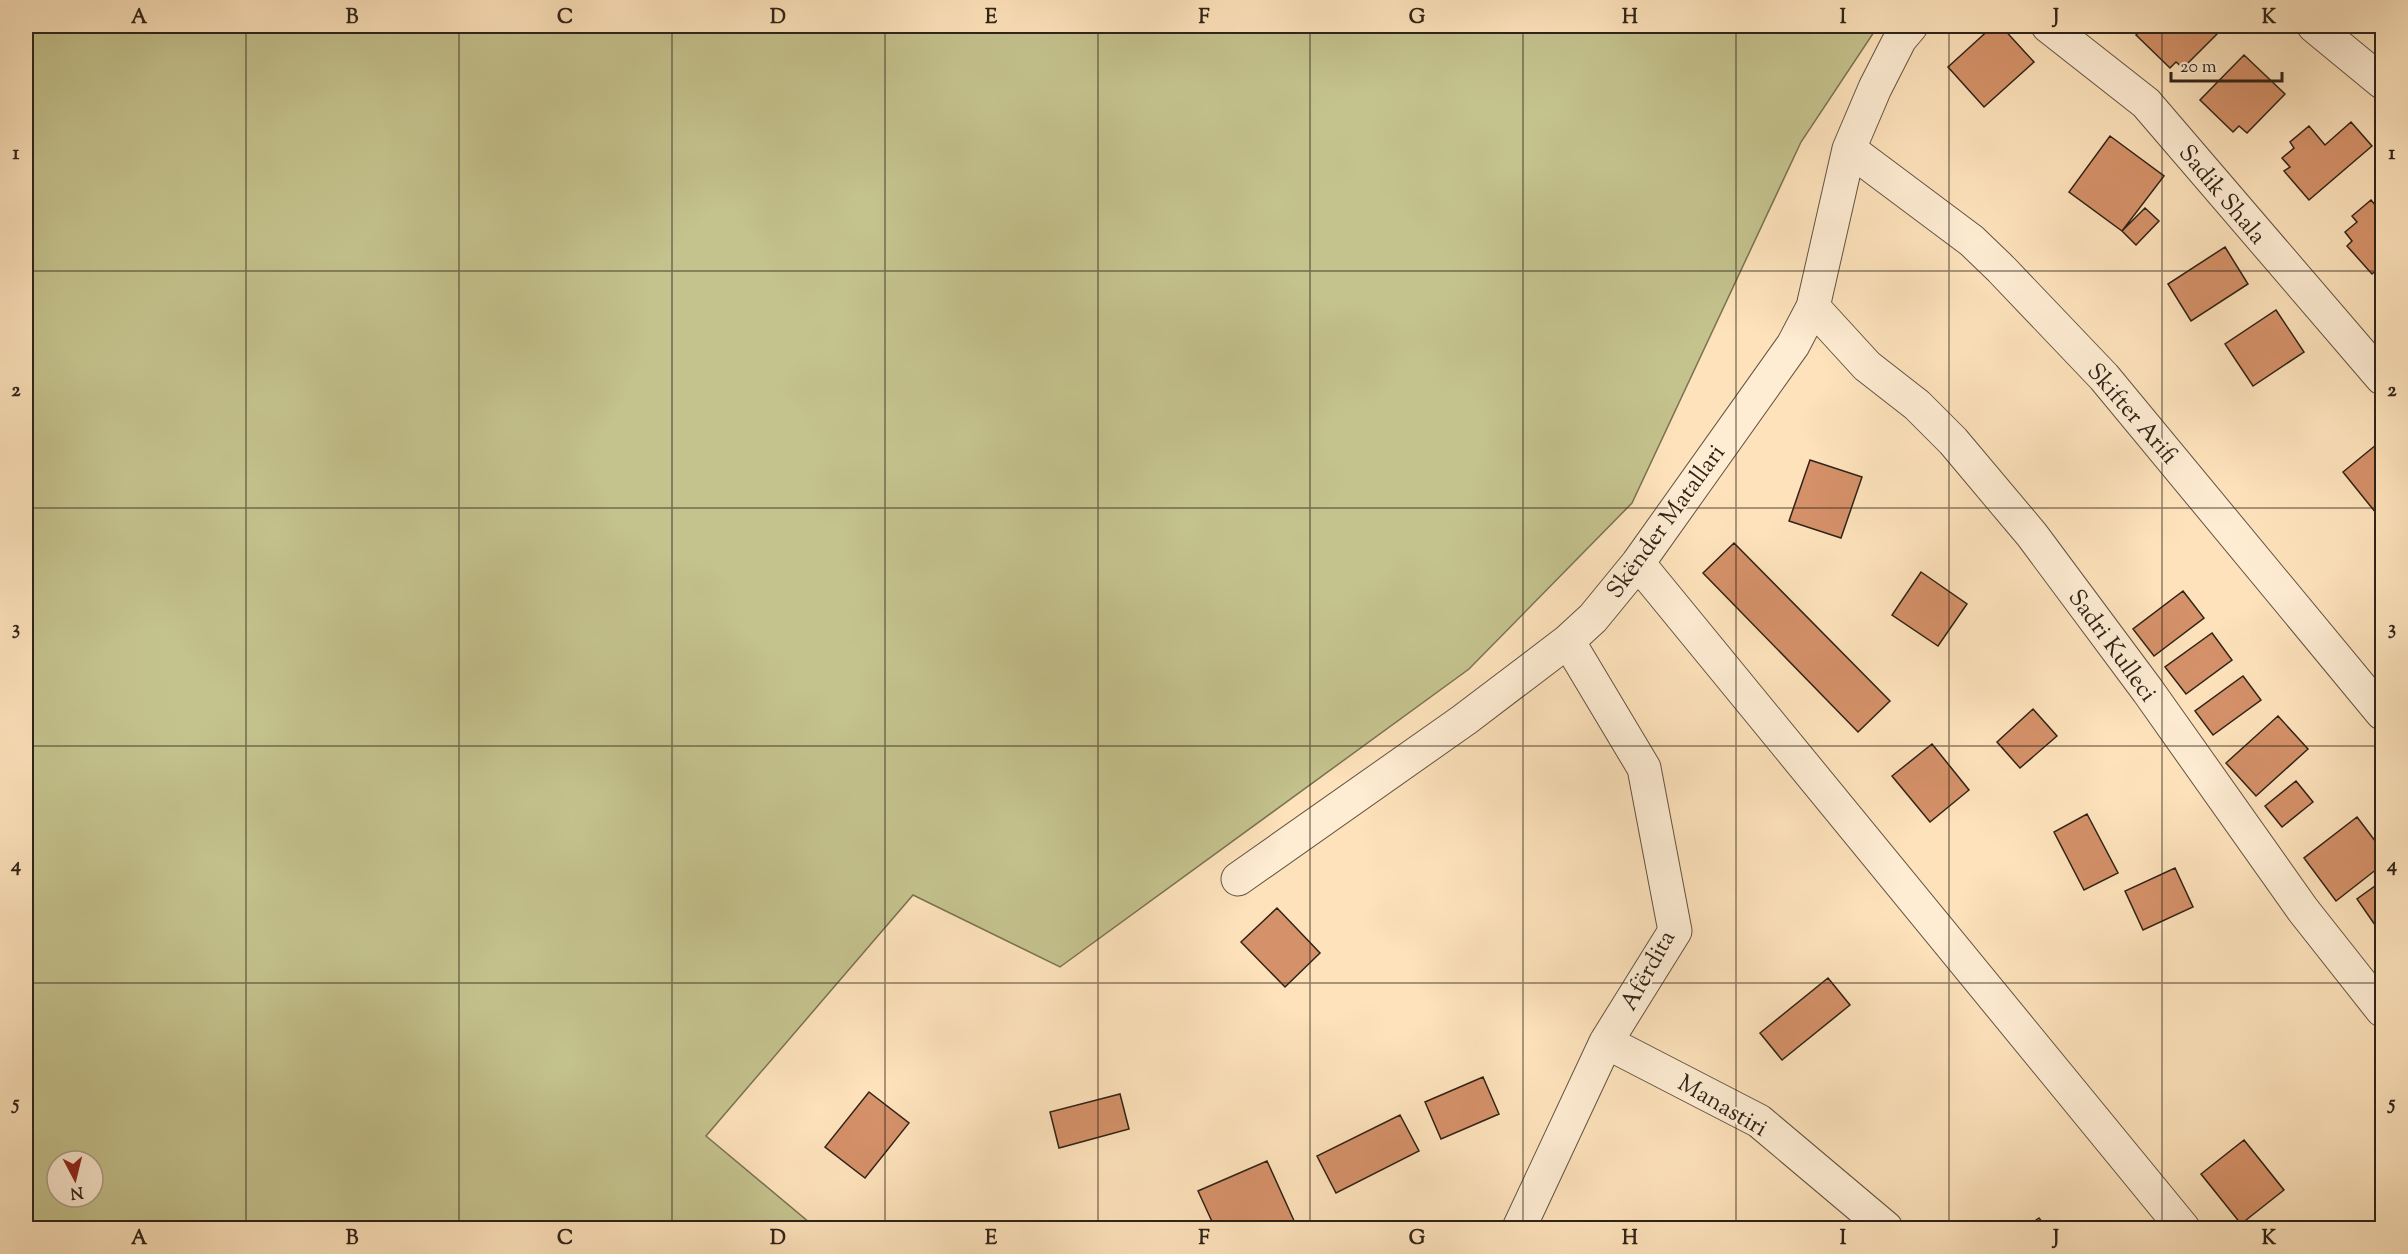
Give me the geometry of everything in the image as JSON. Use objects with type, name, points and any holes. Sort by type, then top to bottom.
[{"type":"street","name":"Skënder Matallari","points":[[1238,879],[1464,720],[1568,641],[1593,618],[1638,563],[1793,345],[1813,307],[1850,148],[1875,88],[1900,39],[1911,26]]},
{"type":"street","name":"Sadik Shala","points":[[2048,26],[2146,103],[2382,378]]},
{"type":"street","points":[[2314,26],[2382,82]]},
{"type":"street","name":"Skifter Arifi","points":[[1850,148],[1972,241],[2104,377],[2382,713]]},
{"type":"street","name":"Sadri Kulleci","points":[[1813,307],[1867,366],[1917,405],[1953,441],[2032,535],[2148,691],[2303,910],[2382,1010]]},
{"type":"street","points":[[1638,563],[2182,1228]]},
{"type":"street","name":"Afërdita","points":[[1519,1228],[1606,1042],[1676,931],[1644,768],[1568,641]]},
{"type":"street","name":"Manastiri","points":[[1606,1042],[1759,1121],[1886,1228]]},
{"type":"shaded area","points":[[26,26],[1878,26],[1801,142],[1632,503],[1469,669],[1060,967],[913,895],[706,1136],[816,1228],[26,1228]]},
{"type":"building","points":[[1993,26],[2001,26],[2034,62],[1984,107],[1948,67]]},
{"type":"building","points":[[2145,26],[2216,26],[2221,30],[2183,68],[2176,62],[2170,68],[2136,35]]},
{"type":"building","points":[[2244,55],[2285,94],[2247,133],[2239,126],[2233,132],[2200,100]]},
{"type":"building","points":[[2351,122],[2372,146],[2309,200],[2284,171],[2290,167],[2282,158],[2294,148],[2290,142],[2309,126],[2325,145]]},
{"type":"building","points":[[2110,136],[2164,176],[2122,231],[2069,192]]},
{"type":"building","points":[[2371,200],[2382,213],[2382,265],[2372,274],[2347,246],[2352,241],[2345,232],[2357,222],[2352,216]]},
{"type":"building","points":[[2145,208],[2159,221],[2136,245],[2122,231]]},
{"type":"building","points":[[2225,247],[2248,284],[2191,321],[2168,284]]},
{"type":"building","points":[[2276,310],[2304,352],[2253,386],[2225,344]]},
{"type":"building","points":[[2382,440],[2382,508],[2376,513],[2343,472]]},
{"type":"building","points":[[1810,460],[1862,477],[1841,538],[1789,521]]},
{"type":"building","points":[[1734,543],[1890,701],[1858,732],[1703,573]]},
{"type":"building","points":[[1921,572],[1967,604],[1938,646],[1892,615]]},
{"type":"building","points":[[2183,591],[2204,618],[2154,656],[2133,629]]},
{"type":"building","points":[[2212,633],[2232,660],[2186,694],[2165,667]]},
{"type":"building","points":[[2243,676],[2261,700],[2213,735],[2195,711]]},
{"type":"building","points":[[2033,709],[2057,736],[2020,768],[1997,742]]},
{"type":"building","points":[[2278,716],[2308,749],[2256,796],[2226,763]]},
{"type":"building","points":[[1932,744],[1969,790],[1930,822],[1892,776]]},
{"type":"building","points":[[2296,781],[2313,802],[2282,827],[2265,806]]},
{"type":"building","points":[[2087,814],[2118,873],[2084,890],[2054,832]]},
{"type":"building","points":[[2357,817],[2382,850],[2382,865],[2336,901],[2304,858]]},
{"type":"building","points":[[2175,868],[2193,907],[2143,930],[2125,891]]},
{"type":"building","points":[[2382,881],[2382,935],[2357,899]]},
{"type":"building","points":[[1277,908],[1320,953],[1285,987],[1241,942]]},
{"type":"building","points":[[1828,978],[1850,1005],[1782,1060],[1760,1033]]},
{"type":"building","points":[[1483,1077],[1499,1114],[1441,1139],[1425,1102]]},
{"type":"building","points":[[869,1092],[909,1123],[865,1178],[825,1147]]},
{"type":"building","points":[[1120,1094],[1129,1129],[1059,1148],[1050,1112]]},
{"type":"building","points":[[1400,1115],[1419,1151],[1336,1193],[1317,1156]]},
{"type":"building","points":[[2244,1140],[2284,1190],[2241,1224],[2201,1174]]},
{"type":"building","points":[[1267,1161],[1296,1225],[1289,1228],[1215,1228],[1198,1191]]},
{"type":"building","points":[[2039,1218],[2047,1228],[2025,1228]]}]
